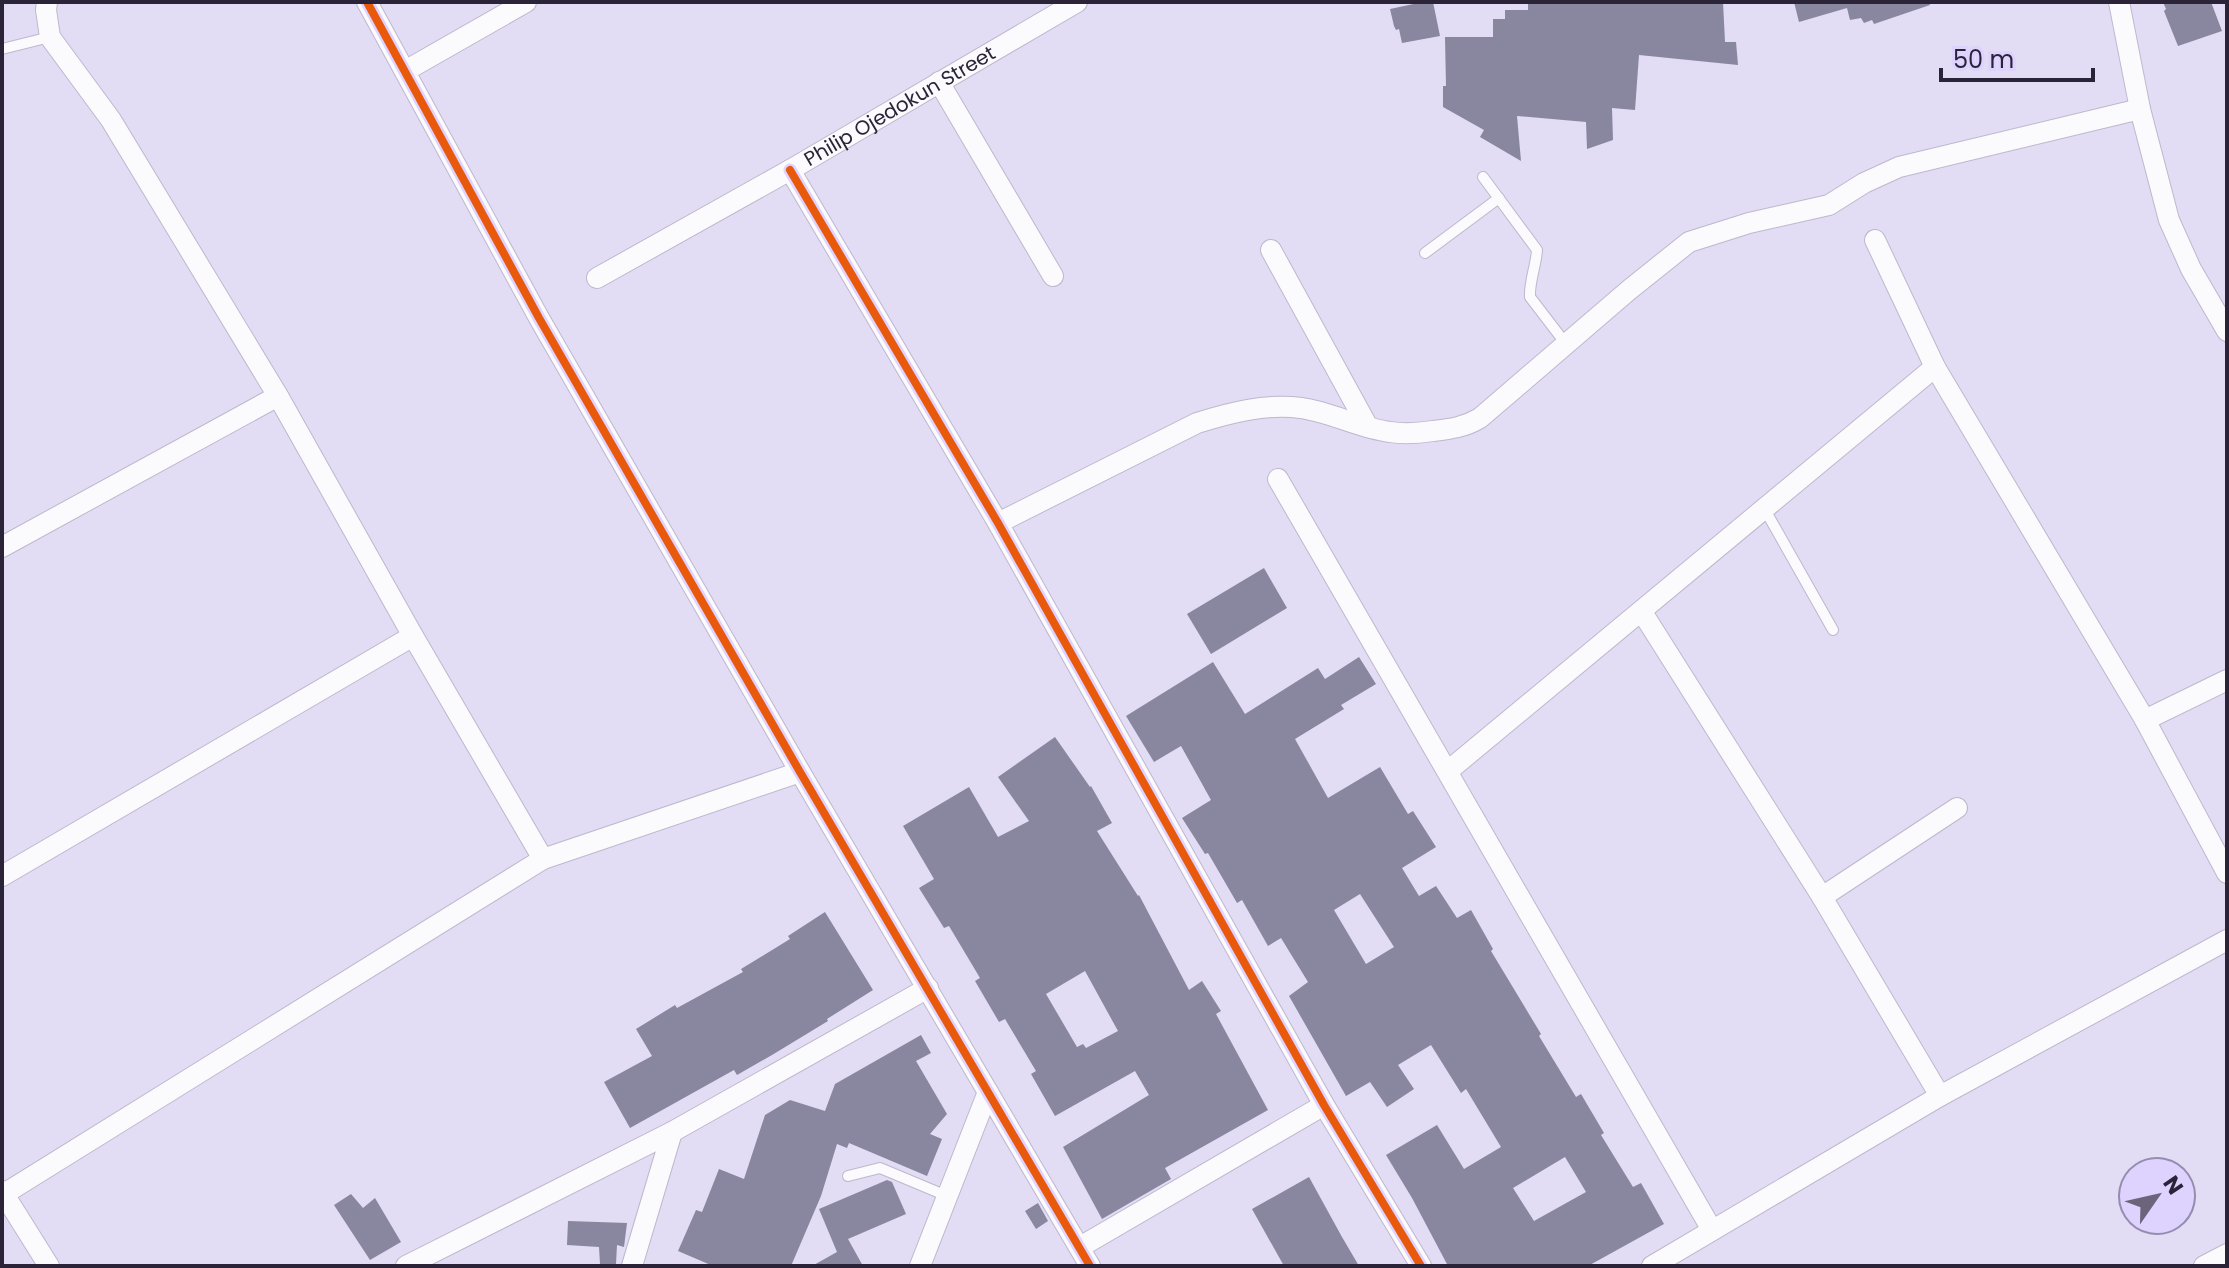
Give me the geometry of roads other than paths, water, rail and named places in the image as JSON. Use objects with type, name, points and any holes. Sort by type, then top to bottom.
[{"type":"street","points":[[47,2],[50,37],[111,120],[278,396],[543,859]]},
{"type":"street","points":[[367,2],[539,318],[800,772],[1090,1266]]},
{"type":"street","points":[[405,71],[526,2]]},
{"type":"street","name":"Philip Ojedokun Street","points":[[597,278],[790,170],[1077,2]]},
{"type":"street","points":[[2119,2],[2140,109],[2169,220],[2191,269],[2227,331]]},
{"type":"street","points":[[939,82],[1053,276]]},
{"type":"street","points":[[998,523],[1197,423],[1222,415],[1265,408],[1300,408],[1391,433],[1455,429],[1469,425],[1689,242],[1749,223],[1829,205],[1864,183],[1899,167],[2140,109]]},
{"type":"street","points":[[790,170],[998,523],[1324,1105],[1421,1266]]},
{"type":"street","points":[[1875,240],[1935,367],[2145,720],[2227,873]]},
{"type":"street","points":[[1271,250],[1368,427]]},
{"type":"street","points":[[1448,771],[1935,367]]},
{"type":"street","points":[[2,547],[278,396]]},
{"type":"street","points":[[1278,479],[1712,1230]]},
{"type":"street","points":[[1642,612],[1822,897],[1940,1096]]},
{"type":"street","points":[[2,876],[413,636]]},
{"type":"street","points":[[2145,720],[2227,680]]},
{"type":"street","points":[[49,1266],[3,1193],[543,859],[800,772]]},
{"type":"street","points":[[1822,897],[1957,808]]},
{"type":"street","points":[[1652,1266],[1940,1096],[2227,940]]},
{"type":"street","points":[[406,1266],[672,1132],[928,988]]},
{"type":"street","points":[[920,1266],[988,1092]]},
{"type":"street","points":[[1080,1247],[1324,1105]]},
{"type":"street","points":[[632,1266],[672,1132]]},
{"type":"street","points":[[2204,1266],[2227,1254]]},
{"type":"lane","points":[[2,49],[50,37]]},
{"type":"lane","points":[[1483,177],[1537,250],[1530,297],[1566,344]]},
{"type":"lane","points":[[1425,253],[1499,198]]},
{"type":"lane","points":[[1764,508],[1833,630]]},
{"type":"lane","points":[[848,1176],[880,1168],[947,1196]]}]
